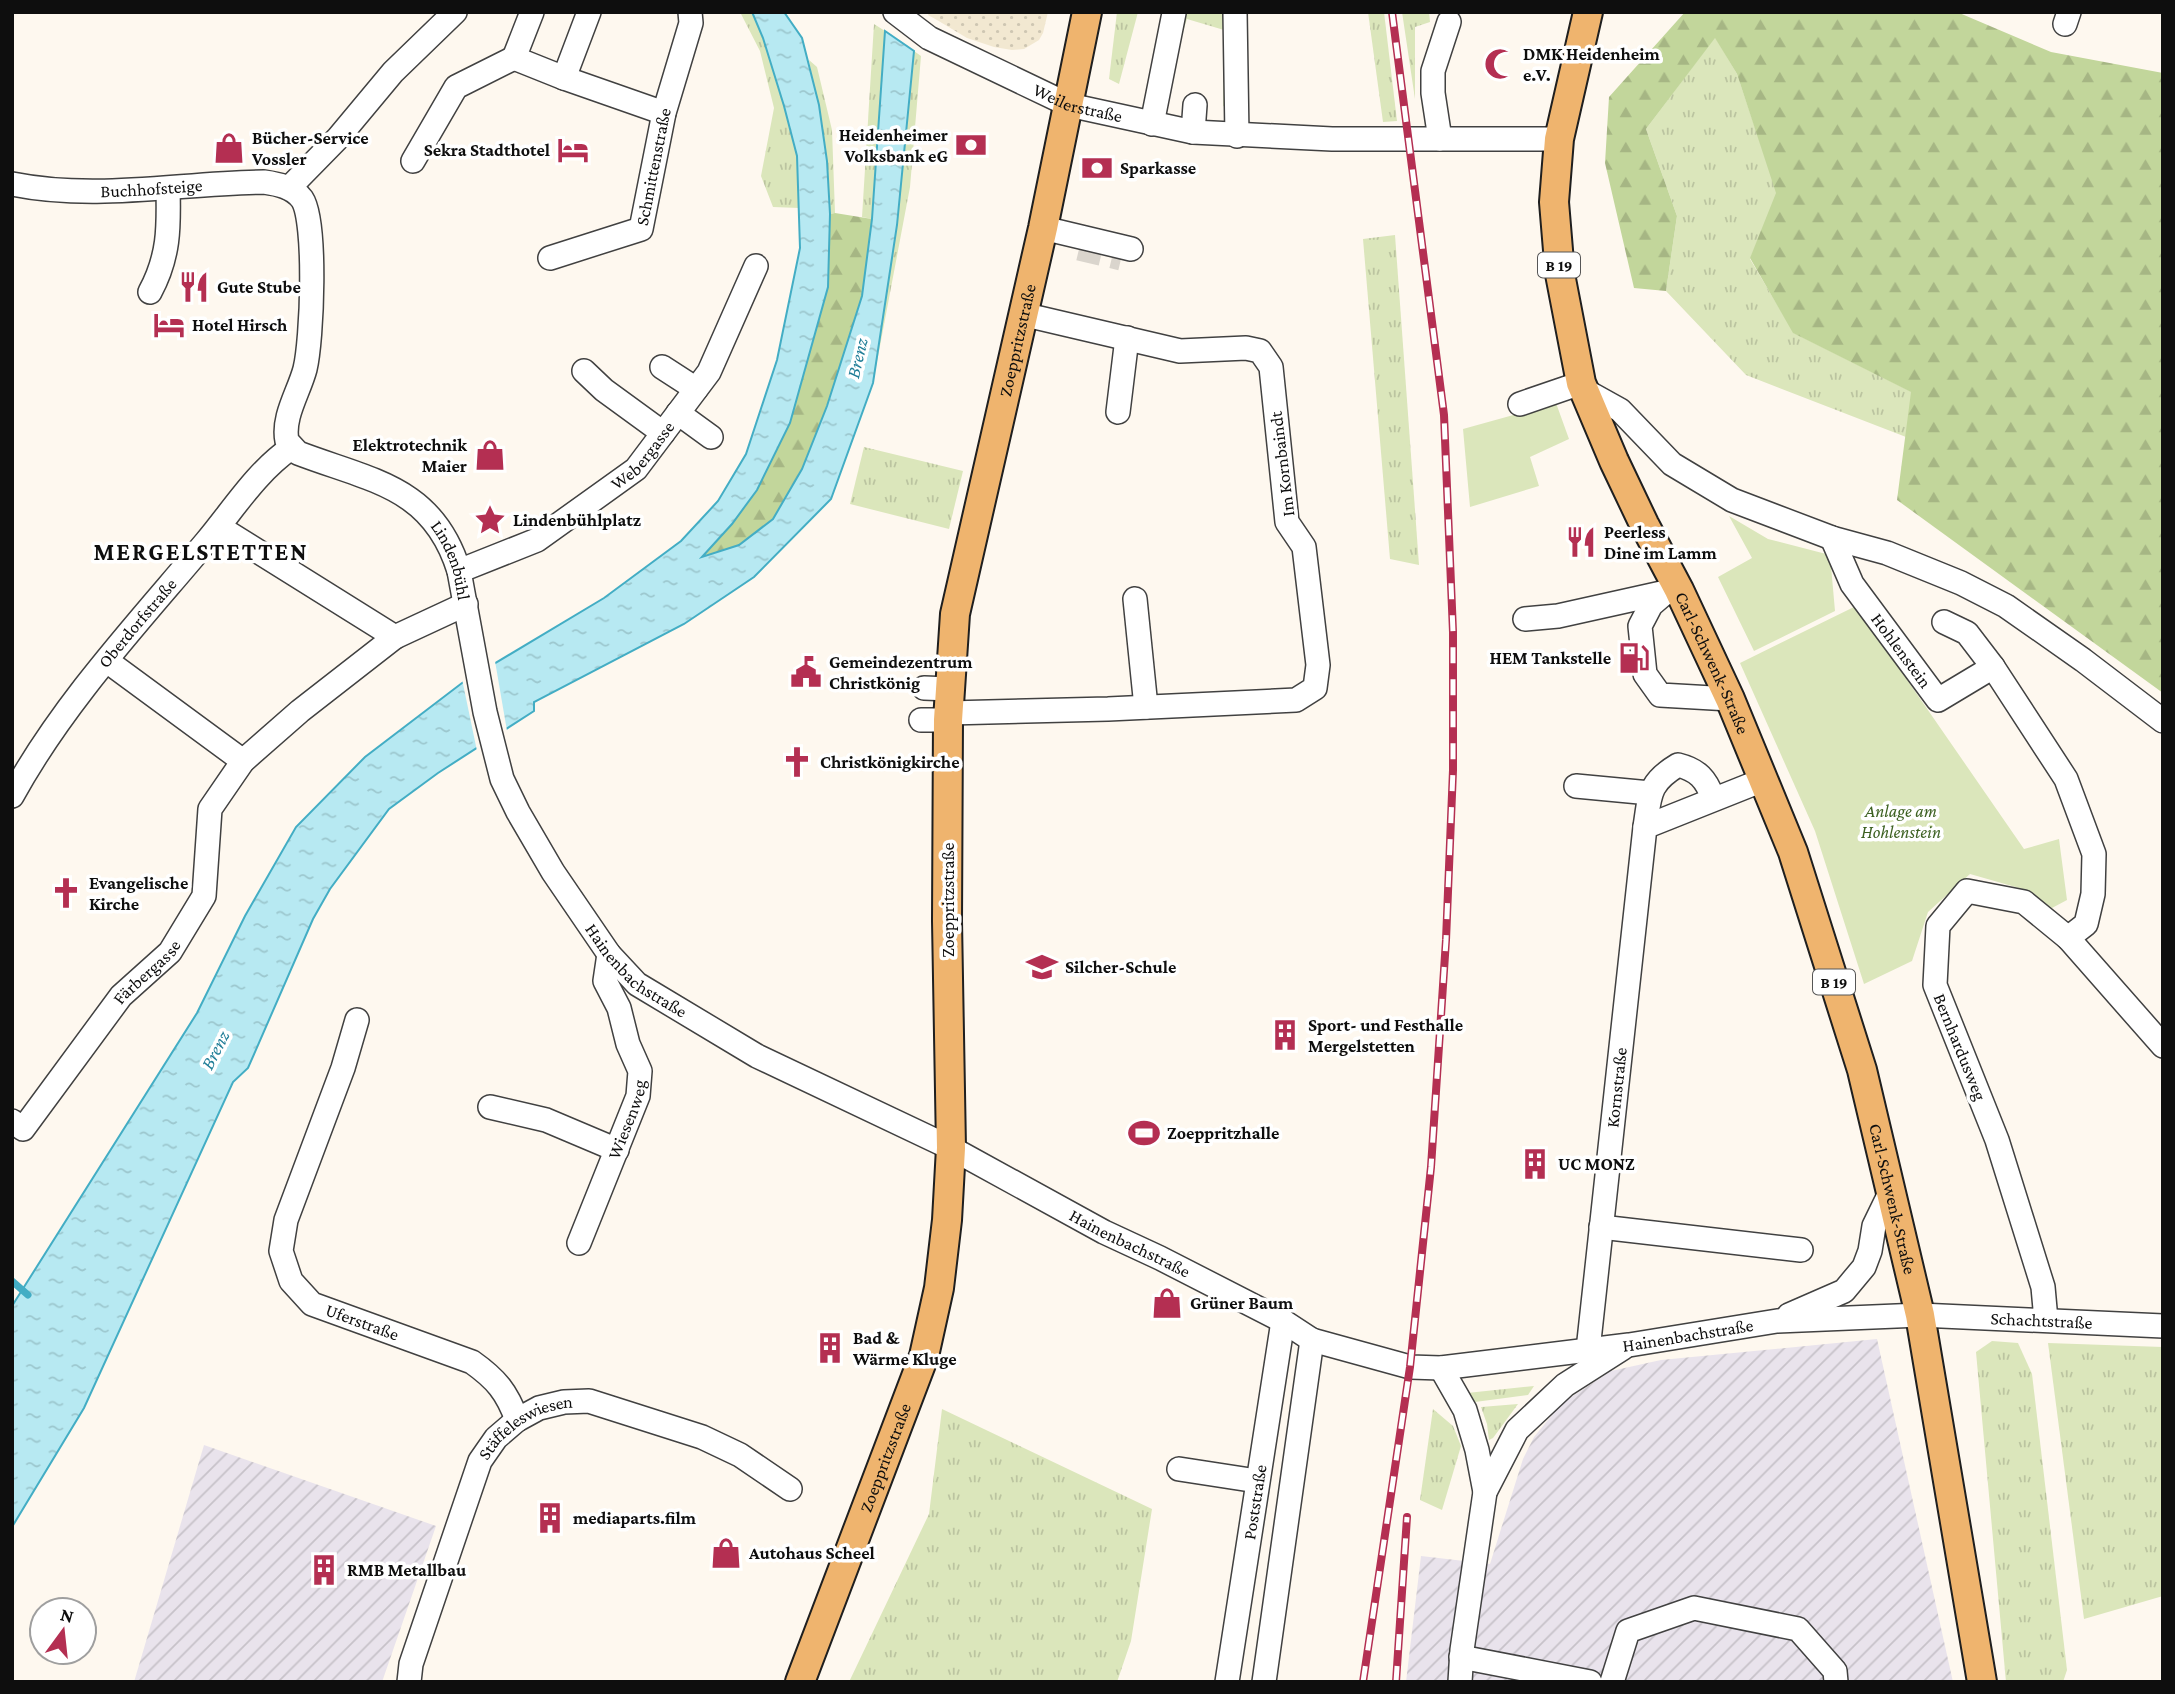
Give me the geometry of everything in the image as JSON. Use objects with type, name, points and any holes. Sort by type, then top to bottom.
[{"type":"main road","name":"Zoeppritzstraße","points":[[800,1682],[924,1356],[939,1288],[947,1220],[951,1148],[947,921],[938,706],[955,614],[1041,234],[1087,12]]},
{"type":"main road","name":"Carl-Schwenk-Straße","points":[[1588,12],[1559,138],[1554,201],[1560,274],[1590,392],[1624,482],[1672,591],[1730,699],[1793,852],[1862,1070],[1920,1315]]},
{"type":"main road","name":"B 19","points":[[1920,1315],[1982,1682]]},
{"type":"street","points":[[291,448],[285,434],[305,370],[310,333],[310,238],[308,213],[303,201],[289,188],[338,138],[393,72],[455,12]]},
{"type":"street","points":[[413,161],[456,87],[514,58],[532,12]]},
{"type":"street","points":[[564,78],[589,12]]},
{"type":"street","name":"Schmittenstraße","points":[[550,258],[641,229],[664,113],[691,23],[690,12]]},
{"type":"street","name":"Weilerstraße","points":[[895,12],[929,38],[1069,105],[1193,132],[1332,139],[1559,138]]},
{"type":"street","points":[[1235,12],[1237,136]]},
{"type":"street","points":[[1152,124],[1174,13]]},
{"type":"street","points":[[1440,139],[1433,93],[1433,71],[1449,22]]},
{"type":"street","points":[[514,58],[664,113]]},
{"type":"street","points":[[1193,132],[1195,104]]},
{"type":"street","name":"Buchhofsteige","points":[[12,184],[70,191],[168,189],[264,182],[289,188]]},
{"type":"street","points":[[150,292],[161,272],[169,230],[168,189]]},
{"type":"street","points":[[1041,234],[1079,249]]},
{"type":"street","points":[[1041,234],[1131,250]]},
{"type":"street","name":"Webergasse","points":[[459,571],[537,540],[636,469],[709,372],[756,266]]},
{"type":"street","name":"Im Kornbaindt","points":[[938,706],[1146,708],[1296,700],[1315,688],[1318,665],[1304,547],[1287,522],[1272,367],[1260,351],[1246,348],[1180,351],[1022,314]]},
{"type":"street","points":[[1118,412],[1127,338]]},
{"type":"street","points":[[662,367],[696,388]]},
{"type":"street","points":[[584,371],[604,390],[663,433]]},
{"type":"street","points":[[1520,404],[1590,392],[1620,410],[1672,464],[1732,500],[1832,538],[1887,552],[1961,583],[2006,606],[2163,722]]},
{"type":"street","points":[[678,413],[711,437]]},
{"type":"street","name":"Oberdorfstraße","points":[[12,796],[33,759],[107,661],[260,474],[291,448]]},
{"type":"street","name":"Lindenbühl","points":[[291,448],[298,453],[375,480],[409,498],[442,531],[454,553],[459,571],[497,761]]},
{"type":"street","points":[[219,527],[395,637]]},
{"type":"street","name":"Hohlenstein","points":[[1832,538],[1852,584],[1938,700],[1993,667]]},
{"type":"street","points":[[1525,619],[1558,615],[1672,591]]},
{"type":"street","points":[[1672,591],[1651,604],[1640,626],[1645,674],[1660,695],[1730,699]]},
{"type":"street","points":[[1135,598],[1146,708]]},
{"type":"street","name":"Färbergasse","points":[[17,1125],[121,996],[170,952],[204,896],[210,809],[243,761],[300,711],[395,637],[466,604]]},
{"type":"street","points":[[1944,622],[1967,633],[1993,667],[2066,779],[2094,854],[2093,894],[2086,924],[2068,937]]},
{"type":"street","points":[[107,661],[243,761]]},
{"type":"street","name":"Hainenbachstraße","points":[[497,761],[502,779],[553,872],[609,954],[637,984],[757,1056],[951,1148],[1104,1232],[1283,1321],[1312,1340],[1410,1367],[1441,1368],[1629,1345],[1777,1321],[1920,1315]]},
{"type":"street","points":[[1576,786],[1650,793],[1660,776],[1678,765],[1693,769],[1700,775],[1706,781],[1713,798]]},
{"type":"street","points":[[1645,827],[1763,780]]},
{"type":"street","name":"Kornstraße","points":[[1588,1350],[1650,793]]},
{"type":"street","name":"Bernhardusweg","points":[[2046,1320],[2043,1287],[1997,1140],[1935,985],[1938,926],[1967,891],[2024,902],[2068,937],[2163,1046]]},
{"type":"street","name":"Wiesenweg","points":[[579,1243],[638,1096],[640,1071],[628,1044],[619,1009],[605,981],[609,954]]},
{"type":"street","name":"Uferstraße","points":[[357,1020],[343,1068],[286,1220],[281,1251],[290,1281],[312,1304],[472,1362],[492,1376],[510,1399],[517,1420]]},
{"type":"street","points":[[490,1107],[545,1120],[617,1150]]},
{"type":"street","points":[[1777,1321],[1844,1291],[1864,1267],[1874,1226],[1892,1189]]},
{"type":"street","points":[[1601,1227],[1801,1250]]},
{"type":"street","name":"Schachtstraße","points":[[1920,1315],[2163,1326]]},
{"type":"street","name":"Poststraße","points":[[1227,1682],[1283,1321]]},
{"type":"street","name":"Poststraße","points":[[1264,1682],[1312,1340]]},
{"type":"street","points":[[1460,1682],[1461,1657],[1485,1492],[1517,1430],[1565,1385],[1629,1345]]},
{"type":"street","points":[[1441,1368],[1465,1410],[1477,1450],[1485,1492]]},
{"type":"street","name":"Stäffeleswiesen","points":[[409,1682],[411,1664],[480,1461],[496,1438],[517,1420],[539,1408],[564,1402],[589,1401],[702,1437],[740,1455],[789,1489]]},
{"type":"street","points":[[1179,1469],[1257,1481]]},
{"type":"street","points":[[1612,1682],[1628,1631],[1694,1608],[1798,1629],[1835,1671],[1836,1682]]},
{"type":"street","points":[[1461,1657],[1590,1682]]},
{"type":"shaded area","points":[[929,12],[1048,12],[1039,40],[1024,49],[1012,50],[967,38],[928,15]]},
{"type":"shaded area","points":[[1877,1339],[1953,1682],[1406,1682],[1421,1556],[1490,1564],[1523,1459],[1534,1437],[1562,1403],[1611,1371],[1661,1360]]},
{"type":"shaded area","points":[[204,1445],[436,1526],[382,1682],[134,1682]]},
{"type":"green space","points":[[740,12],[752,12],[783,99],[797,160],[799,208],[773,207],[761,176],[774,108],[760,51]]},
{"type":"green space","points":[[1117,12],[1138,12],[1119,84],[1109,79]]},
{"type":"green space","points":[[1184,12],[1228,12],[1230,109],[1223,106],[1224,30],[1187,19],[1170,72]]},
{"type":"green space","points":[[1368,12],[1384,12],[1397,121],[1383,122]]},
{"type":"green space","points":[[1402,12],[1429,12],[1430,22],[1415,27],[1415,99]]},
{"type":"green space","points":[[1685,12],[1957,12],[2051,52],[2163,73],[2163,693],[1897,500],[1911,392],[1793,333],[1750,258],[1776,193],[1737,74],[1715,38],[1646,129],[1677,216],[1666,291],[1634,288],[1605,163],[1609,97]]},
{"type":"green space","points":[[874,24],[885,31],[872,219],[862,217]]},
{"type":"green space","points":[[1715,37],[1737,74],[1777,193],[1750,259],[1794,333],[1912,392],[1906,437],[1746,375],[1666,291],[1677,216],[1646,129]]},
{"type":"green space","points":[[914,51],[921,56],[910,187],[873,383],[897,225]]},
{"type":"green space","points":[[809,60],[817,67],[832,130],[835,213],[830,214],[827,161]]},
{"type":"green space","points":[[830,214],[872,219],[862,296],[827,406],[802,468],[773,519],[739,545],[701,558],[732,524],[757,490],[790,423],[828,287]]},
{"type":"green space","points":[[1395,235],[1419,565],[1390,559],[1363,239]]},
{"type":"green space","points":[[1556,403],[1569,439],[1530,457],[1539,486],[1470,507],[1463,429]]},
{"type":"green space","points":[[864,447],[963,471],[949,529],[850,504]]},
{"type":"green space","points":[[1729,516],[1768,539],[1830,555],[1835,611],[1754,651],[1718,577],[1752,558]]},
{"type":"green space","name":"Anlage am Hohlenstein","points":[[1856,606],[2024,849],[2059,839],[2067,900],[2052,908],[2026,890],[1970,874],[1928,912],[1912,961],[1864,984],[1815,831],[1740,663]]},
{"type":"green space","points":[[1992,1341],[2018,1343],[2032,1374],[2067,1670],[2063,1682],[2006,1682],[1976,1352]]},
{"type":"green space","points":[[2048,1343],[2163,1347],[2163,1596],[2084,1619]]},
{"type":"green space","points":[[1534,1386],[1528,1395],[1475,1402],[1467,1393]]},
{"type":"green space","points":[[1518,1404],[1493,1438],[1489,1440],[1481,1407]]},
{"type":"green space","points":[[942,1409],[1152,1509],[1131,1641],[1117,1682],[849,1682],[929,1514]]},
{"type":"green space","points":[[1433,1409],[1453,1426],[1461,1446],[1442,1510],[1420,1500]]},
{"type":"water","name":"Brenz","points":[[752,12],[784,12],[802,38],[819,105],[827,161],[830,214],[828,287],[790,423],[757,490],[732,524],[702,557],[739,545],[773,519],[802,469],[827,406],[862,296],[872,219],[885,31],[914,51],[897,225],[873,383],[831,499],[754,577],[684,624],[534,702],[534,711],[438,773],[389,809],[330,889],[313,919],[248,1068],[233,1082],[84,1408],[12,1527],[12,1306],[197,1013],[245,916],[296,827],[365,757],[462,683],[604,598],[681,541],[718,501],[746,454],[777,360],[800,248],[797,156],[763,38]]},
{"type":"pier","points":[[495,661],[507,731],[477,751],[462,679]]},
{"type":"waterway","points":[[12,1281],[28,1295]]},
{"type":"tunnel","points":[[1079,249],[1121,259]]},
{"type":"railway","points":[[1363,1682],[1410,1367],[1431,1167],[1446,940],[1453,770],[1453,632],[1444,415],[1392,12]]},
{"type":"railway","points":[[1396,1682],[1407,1517]]},
{"type":"place","name":"DMK Heidenheim e.V.","points":[[1500,64]]},
{"type":"place","name":"Heidenheimer Volksbank eG","points":[[971,145]]},
{"type":"place","name":"Bücher-Service Vossler","points":[[229,148]]},
{"type":"place","name":"Sekra Stadthotel","points":[[573,150]]},
{"type":"place","name":"Sparkasse","points":[[1097,168]]},
{"type":"place","name":"Gute Stube","points":[[194,287]]},
{"type":"place","name":"Hotel Hirsch","points":[[169,325]]},
{"type":"place","name":"Elektrotechnik Maier","points":[[490,455]]},
{"type":"place","name":"Lindenbühlplatz","points":[[490,520]]},
{"type":"place","name":"Peerless Dine im Lamm","points":[[1581,542]]},
{"type":"place","name":"HEM Tankstelle","points":[[1634,658]]},
{"type":"place","name":"Gemeindezentrum Christkönig","points":[[806,672]]},
{"type":"place","name":"Christkönigkirche","points":[[797,762]]},
{"type":"place","name":"Evangelische Kirche","points":[[66,893]]},
{"type":"place","name":"Silcher-Schule","points":[[1042,967]]},
{"type":"place","name":"Sport- und Festhalle Mergelstetten","points":[[1285,1035]]},
{"type":"place","name":"Zoeppritzhalle","points":[[1144,1133]]},
{"type":"place","name":"UC MONZ","points":[[1535,1164]]},
{"type":"place","name":"Grüner Baum","points":[[1167,1303]]},
{"type":"place","name":"Bad & Wärme Kluge","points":[[830,1348]]},
{"type":"place","name":"mediaparts.film","points":[[550,1518]]},
{"type":"place","name":"Autohaus Scheel","points":[[726,1553]]},
{"type":"place","name":"RMB Metallbau","points":[[324,1570]]},
{"type":"district","name":"MERGELSTETTEN","points":[[201,551]]}]
